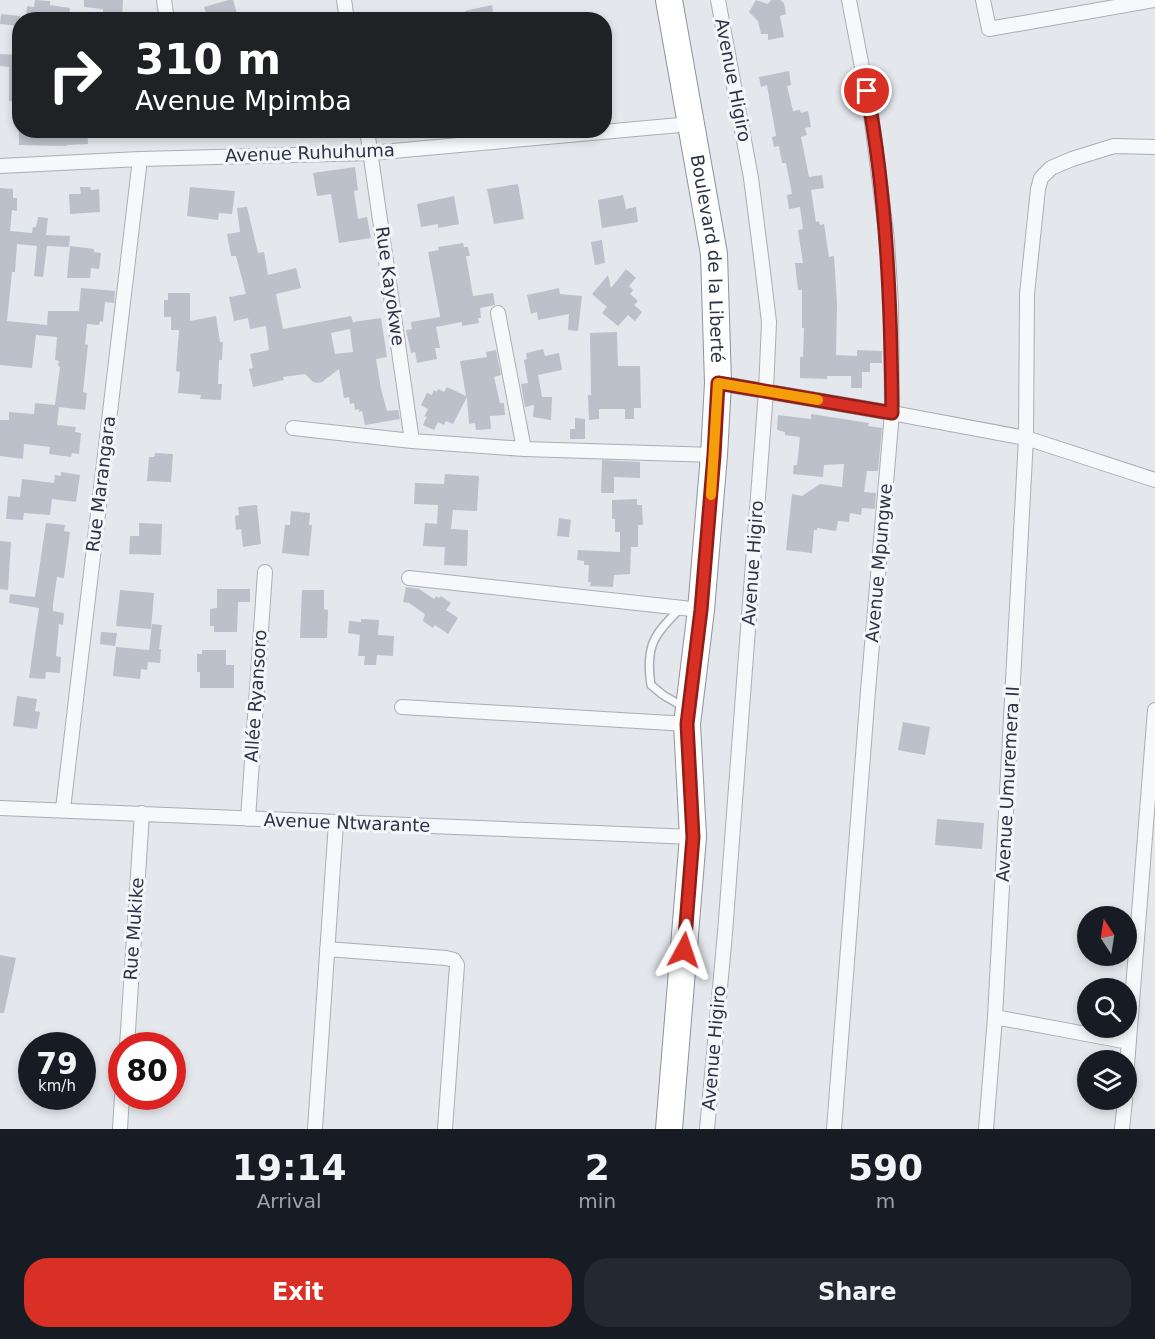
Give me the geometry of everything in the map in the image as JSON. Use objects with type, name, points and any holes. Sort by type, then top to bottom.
[{"type":"highway","name":"Boulevard de la Liberté","points":[[669,0],[714,254],[718,383],[714,455],[691,609],[688,717],[693,837],[669,1129]]},
{"type":"street","name":"Avenue Higiro","points":[[707,1129],[725,933],[766,391],[769,322],[751,178],[718,0]]},
{"type":"street","name":"Avenue Mpungwe","points":[[834,1129],[892,413],[891,305],[887,240],[871,114],[849,0]]},
{"type":"street","points":[[983,0],[989,28],[1122,3],[1155,0]]},
{"type":"street","name":"Avenue Ruhuhuma","points":[[612,131],[691,124]]},
{"type":"street","name":"Rue Kayokwe","points":[[368,138],[412,441]]},
{"type":"street","name":"Avenue Ruhuhuma","points":[[0,166],[140,159],[371,153],[537,138]]},
{"type":"street","name":"Avenue Umuremera II","points":[[986,1129],[995,1017],[1026,438],[1027,294],[1038,189],[1041,178],[1051,168],[1114,146],[1155,147]]},
{"type":"street","name":"Rue Marangara","points":[[63,809],[140,159]]},
{"type":"street","points":[[498,313],[524,449]]},
{"type":"street","points":[[718,383],[1026,438],[1155,480]]},
{"type":"street","points":[[293,428],[412,441],[524,449],[714,455]]},
{"type":"street","name":"Allée Ryansoro","points":[[248,819],[265,572]]},
{"type":"street","points":[[409,578],[691,609]]},
{"type":"street","points":[[402,707],[688,717]]},
{"type":"street","points":[[1129,1050],[1155,710]]},
{"type":"street","name":"Avenue Ntwarante","points":[[0,808],[693,837]]},
{"type":"street","name":"Rue Mukike","points":[[128,1032],[142,813]]},
{"type":"street","points":[[315,1129],[336,823]]},
{"type":"street","points":[[327,950],[454,960],[457,965],[445,1129]]},
{"type":"street","points":[[995,1017],[1130,1042]]},
{"type":"street","points":[[120,1129],[121,1110]]},
{"type":"street","points":[[1122,1129],[1124,1110]]},
{"type":"lane","points":[[688,717],[651,685],[649,671],[650,649],[658,631],[691,609]]},
{"type":"building","points":[[35,0],[50,1],[50,5],[70,8],[69,12],[27,12],[27,6],[34,7]]},
{"type":"building","points":[[84,0],[123,0],[122,12],[103,12],[103,9],[84,7]]},
{"type":"building","points":[[233,0],[237,12],[206,12],[204,7]]},
{"type":"building","points":[[756,0],[768,4],[771,0],[780,0],[784,3],[786,14],[780,16],[784,37],[768,40],[768,34],[761,34],[758,21],[749,12]]},
{"type":"building","points":[[492,5],[493,12],[465,12]]},
{"type":"building","points":[[1,14],[12,15],[12,25],[0,24]]},
{"type":"building","points":[[0,54],[12,55],[12,101],[9,101],[9,67],[0,66]]},
{"type":"building","points":[[789,71],[791,85],[787,86],[793,111],[800,110],[801,113],[808,111],[811,127],[805,128],[807,135],[801,137],[809,177],[822,175],[824,188],[811,190],[816,222],[819,221],[820,225],[824,224],[829,257],[834,256],[837,304],[836,355],[857,356],[857,350],[882,351],[882,363],[870,363],[870,372],[862,372],[862,388],[851,388],[851,376],[827,376],[827,379],[800,378],[804,328],[802,328],[802,290],[798,290],[795,263],[803,263],[798,230],[803,229],[800,207],[789,209],[787,195],[792,194],[786,163],[782,163],[779,146],[774,147],[772,137],[776,136],[767,85],[761,87],[759,77]]},
{"type":"building","points":[[19,138],[88,138],[88,144],[67,146],[19,145]]},
{"type":"building","points":[[355,167],[358,190],[354,191],[358,219],[367,217],[371,238],[339,243],[331,194],[317,196],[313,173]]},
{"type":"building","points":[[518,184],[524,219],[494,224],[487,189]]},
{"type":"building","points":[[80,187],[90,187],[91,190],[99,189],[100,212],[70,214],[69,194],[81,194]]},
{"type":"building","points":[[190,187],[235,191],[232,214],[219,213],[218,220],[187,216]]},
{"type":"building","points":[[0,188],[13,189],[13,198],[17,198],[17,211],[12,210],[10,231],[32,233],[38,217],[48,218],[46,235],[70,236],[69,247],[47,246],[43,277],[34,276],[37,246],[17,244],[7,321],[47,325],[48,311],[79,311],[81,288],[115,291],[114,303],[105,302],[103,322],[100,321],[99,325],[87,324],[85,344],[88,345],[83,392],[87,393],[85,410],[59,407],[57,425],[76,427],[75,432],[81,433],[79,454],[72,453],[71,457],[49,454],[50,447],[24,444],[23,459],[0,456],[0,420],[9,420],[9,412],[34,414],[35,403],[55,405],[60,367],[58,366],[59,361],[55,360],[57,337],[36,335],[32,368],[0,365]]},
{"type":"building","points":[[623,195],[626,209],[636,207],[638,222],[602,228],[598,200]]},
{"type":"building","points":[[454,196],[459,224],[438,228],[438,224],[421,227],[417,204]]},
{"type":"building","points":[[247,207],[258,253],[264,252],[268,275],[296,268],[301,288],[276,294],[283,329],[351,316],[353,322],[381,318],[387,357],[376,359],[381,389],[387,411],[398,410],[400,419],[365,425],[362,411],[355,410],[354,403],[350,404],[349,397],[344,398],[339,369],[322,382],[313,382],[305,374],[283,377],[284,380],[253,387],[249,369],[253,368],[250,354],[269,350],[266,326],[250,329],[248,318],[234,321],[229,297],[246,294],[236,256],[231,256],[227,234],[240,232],[237,208]],"holes":[[[350,329],[353,352],[335,354],[331,333]]]},
{"type":"building","points":[[602,240],[605,263],[595,265],[591,242]]},
{"type":"building","points":[[463,243],[464,247],[468,247],[470,256],[466,256],[473,296],[493,293],[495,305],[480,308],[479,323],[462,326],[462,322],[436,327],[440,348],[435,348],[437,359],[417,363],[415,352],[411,353],[406,330],[412,329],[411,322],[440,317],[428,252],[439,250],[438,247]]},
{"type":"building","points":[[70,246],[94,249],[94,252],[101,253],[99,269],[91,268],[90,278],[67,278]]},
{"type":"building","points":[[626,269],[636,278],[629,286],[633,290],[630,294],[638,301],[634,305],[642,312],[635,321],[628,315],[618,326],[602,313],[607,307],[592,294],[608,275],[611,288]]},
{"type":"building","points":[[559,288],[560,294],[582,296],[578,331],[568,330],[569,314],[538,320],[537,312],[531,314],[527,295]]},
{"type":"building","points":[[168,293],[190,293],[190,321],[216,316],[220,342],[223,342],[222,360],[219,360],[218,384],[222,384],[221,400],[200,399],[201,395],[178,393],[180,372],[176,371],[179,330],[171,330],[171,317],[164,317],[164,300],[168,300]]},
{"type":"building","points":[[617,332],[618,366],[640,366],[641,408],[634,408],[634,419],[625,419],[625,409],[599,409],[599,419],[589,420],[590,333]]},
{"type":"building","points":[[543,349],[545,356],[559,353],[562,370],[538,375],[542,397],[552,397],[551,420],[533,417],[534,405],[525,407],[521,384],[528,383],[524,360],[527,359],[526,353]]},
{"type":"building","points":[[496,350],[501,375],[494,377],[500,403],[504,403],[505,415],[490,416],[491,429],[476,430],[475,423],[469,424],[467,397],[453,424],[446,421],[444,425],[438,422],[434,430],[423,425],[428,409],[421,405],[427,393],[432,395],[434,390],[437,392],[438,389],[444,392],[447,387],[466,396],[460,361],[487,357],[486,352]]},
{"type":"building","points":[[811,414],[869,423],[868,426],[882,428],[878,471],[867,471],[864,492],[876,493],[875,509],[862,508],[861,515],[850,513],[849,522],[838,521],[836,531],[817,528],[814,530],[812,553],[786,550],[792,494],[802,496],[820,484],[842,487],[844,464],[824,465],[823,477],[793,474],[794,465],[797,465],[800,437],[785,435],[785,432],[777,430],[778,415],[811,419]]},
{"type":"building","points":[[575,418],[585,419],[585,439],[570,439],[570,429],[575,429]]},
{"type":"building","points":[[155,453],[173,454],[171,482],[147,481],[149,457],[154,457]]},
{"type":"building","points":[[602,460],[640,462],[640,478],[614,477],[614,493],[601,493]]},
{"type":"building","points":[[61,472],[80,475],[76,502],[52,499],[50,515],[24,513],[23,520],[6,519],[8,496],[20,497],[22,479],[54,483],[55,475],[61,476]]},
{"type":"building","points":[[445,474],[479,476],[477,511],[453,510],[451,529],[468,530],[467,566],[444,565],[445,547],[423,546],[425,523],[437,524],[438,505],[414,504],[415,483],[444,484]]},
{"type":"building","points":[[637,499],[637,505],[642,505],[643,525],[638,525],[638,547],[631,547],[630,574],[614,575],[613,587],[590,586],[591,582],[588,582],[589,565],[584,565],[584,561],[577,560],[578,550],[620,552],[620,532],[615,532],[612,500]]},
{"type":"building","points":[[257,505],[261,544],[243,547],[241,529],[236,530],[235,516],[239,515],[238,507]]},
{"type":"building","points":[[291,511],[310,513],[309,525],[312,525],[309,556],[282,553],[285,525],[290,525]]},
{"type":"building","points":[[559,518],[571,520],[569,537],[557,536]]},
{"type":"building","points":[[46,523],[65,525],[64,531],[70,532],[64,578],[57,577],[53,604],[53,611],[64,613],[63,625],[59,624],[56,656],[61,657],[60,673],[46,672],[45,679],[29,678],[39,608],[9,603],[10,594],[35,597]]},
{"type":"building","points":[[139,523],[162,524],[161,555],[129,554],[130,536],[139,536]]},
{"type":"building","points":[[0,541],[11,542],[8,590],[0,589]]},
{"type":"building","points":[[406,587],[419,589],[434,599],[436,596],[439,598],[441,596],[451,603],[446,610],[458,618],[448,634],[435,625],[433,628],[423,621],[425,614],[409,603],[403,602]]},
{"type":"building","points":[[217,589],[250,589],[250,602],[238,602],[237,632],[214,632],[214,626],[210,626],[210,609],[217,608]]},
{"type":"building","points":[[120,590],[154,593],[151,629],[116,626]]},
{"type":"building","points":[[302,590],[324,590],[324,609],[328,610],[327,638],[300,638]]},
{"type":"building","points":[[361,619],[379,620],[378,635],[394,636],[393,656],[377,655],[376,665],[364,665],[365,656],[358,656],[360,635],[348,633],[349,621],[361,622]]},
{"type":"building","points":[[152,624],[162,625],[160,663],[148,662],[147,670],[141,669],[140,679],[113,676],[116,647],[149,650]]},
{"type":"building","points":[[101,632],[117,633],[115,646],[100,644]]},
{"type":"building","points":[[202,650],[226,650],[226,665],[234,665],[234,688],[200,688],[197,654],[202,654]]},
{"type":"building","points":[[17,696],[37,699],[35,711],[40,712],[37,729],[13,726]]},
{"type":"building","points":[[903,722],[930,727],[925,755],[898,750]]},
{"type":"building","points":[[937,819],[984,823],[982,849],[935,845]]},
{"type":"building","points":[[0,955],[16,958],[4,1013],[0,1013]]},
{"type":"slow traffic","points":[[711,495],[718,383],[818,400]]},
{"type":"route","points":[[684,950],[693,837],[687,724],[701,610],[718,383],[892,413],[891,305],[887,240],[867,91]]}]
